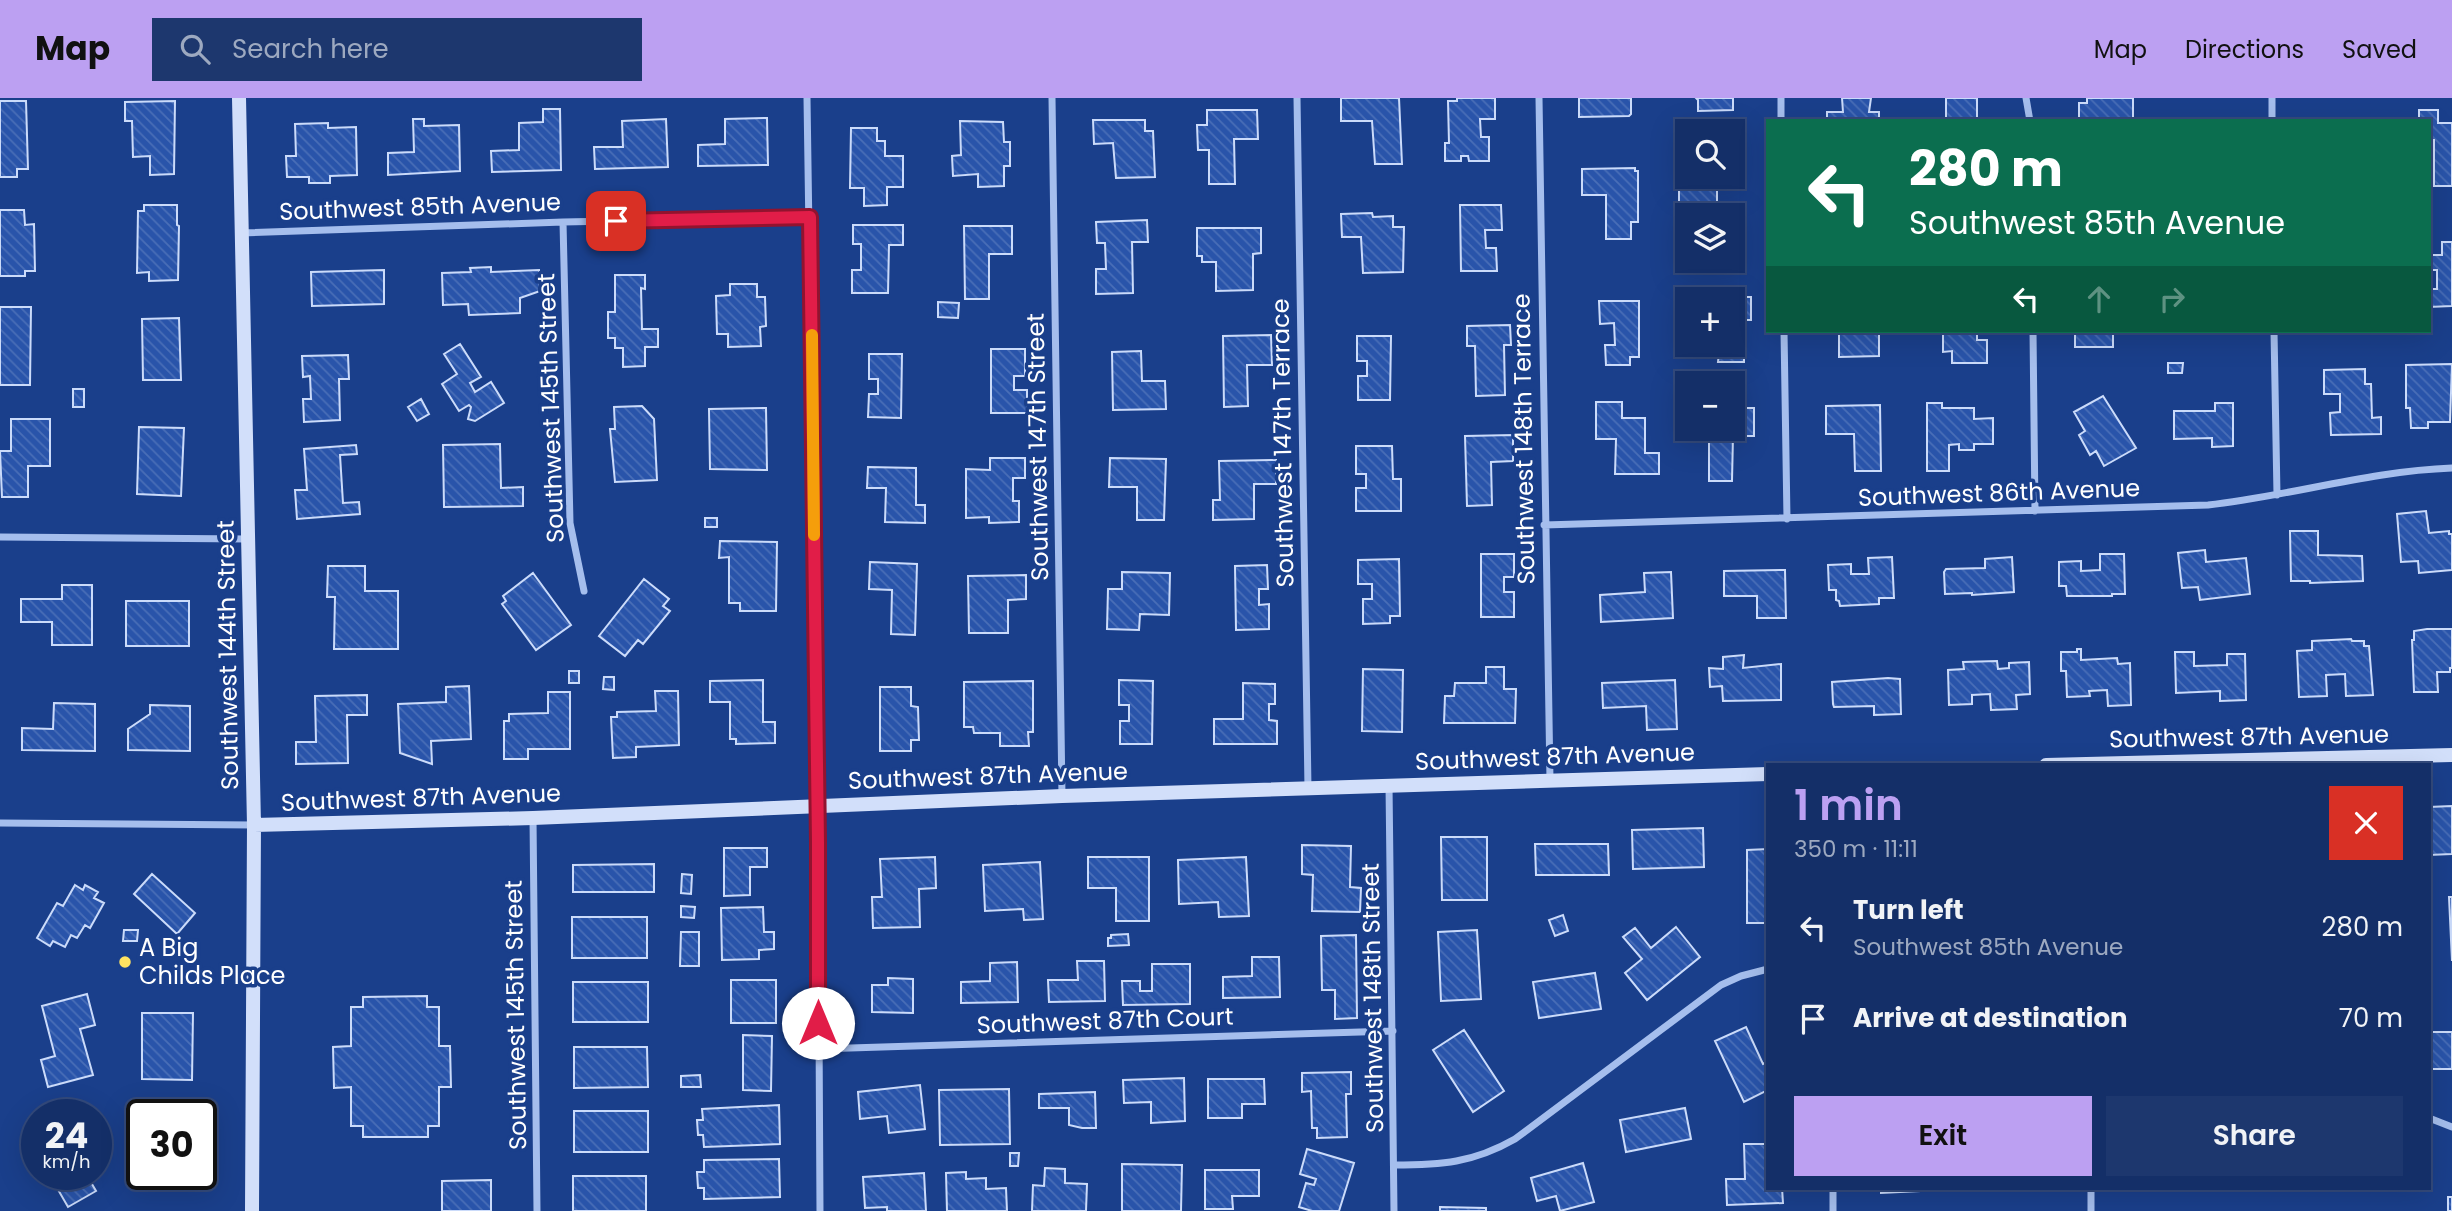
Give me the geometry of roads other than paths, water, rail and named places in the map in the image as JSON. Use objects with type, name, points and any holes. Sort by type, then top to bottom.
[{"type":"street","name":"Southwest 144th Street","points":[[239,98],[254,825],[252,1211]]},
{"type":"street","points":[[807,98],[820,1211]]},
{"type":"street","name":"Southwest 147th Street","points":[[1052,98],[1062,796]]},
{"type":"street","name":"Southwest 147th Terrace","points":[[1297,98],[1308,788]]},
{"type":"street","name":"Southwest 148th Terrace","points":[[1539,98],[1550,780]]},
{"type":"street","points":[[1781,98],[1781,119]]},
{"type":"street","points":[[2026,98],[2030,119]]},
{"type":"street","points":[[2272,98],[2272,119]]},
{"type":"street","name":"Southwest 85th Avenue","points":[[242,233],[810,217]]},
{"type":"street","name":"Southwest 145th Street","points":[[563,222],[570,523],[584,591]]},
{"type":"street","points":[[1784,333],[1787,519]]},
{"type":"street","points":[[2033,333],[2035,511]]},
{"type":"street","points":[[2274,333],[2277,495]]},
{"type":"street","name":"Southwest 86th Avenue","points":[[1544,525],[2208,505],[2404,472],[2452,468]]},
{"type":"street","points":[[0,537],[249,538]]},
{"type":"street","name":"Southwest 87th Avenue","points":[[2128,763],[2452,755]]},
{"type":"street","name":"Southwest 87th Avenue","points":[[0,823],[254,825],[533,818],[1062,796],[1766,774]]},
{"type":"street","name":"Southwest 148th Street","points":[[1389,785],[1394,1211]]},
{"type":"street","name":"Southwest 145th Street","points":[[533,818],[537,1211]]},
{"type":"street","points":[[1394,1165],[1460,1162],[1497,1150],[1721,985],[1766,970]]},
{"type":"street","name":"Southwest 87th Court","points":[[818,1049],[1393,1031]]},
{"type":"street","points":[[2431,1119],[2452,1127]]},
{"type":"street","points":[[1833,1190],[1833,1211]]},
{"type":"street","points":[[2091,1190],[2091,1211]]},
{"type":"place","name":"A Big Childs Place","points":[[125,962]]}]
